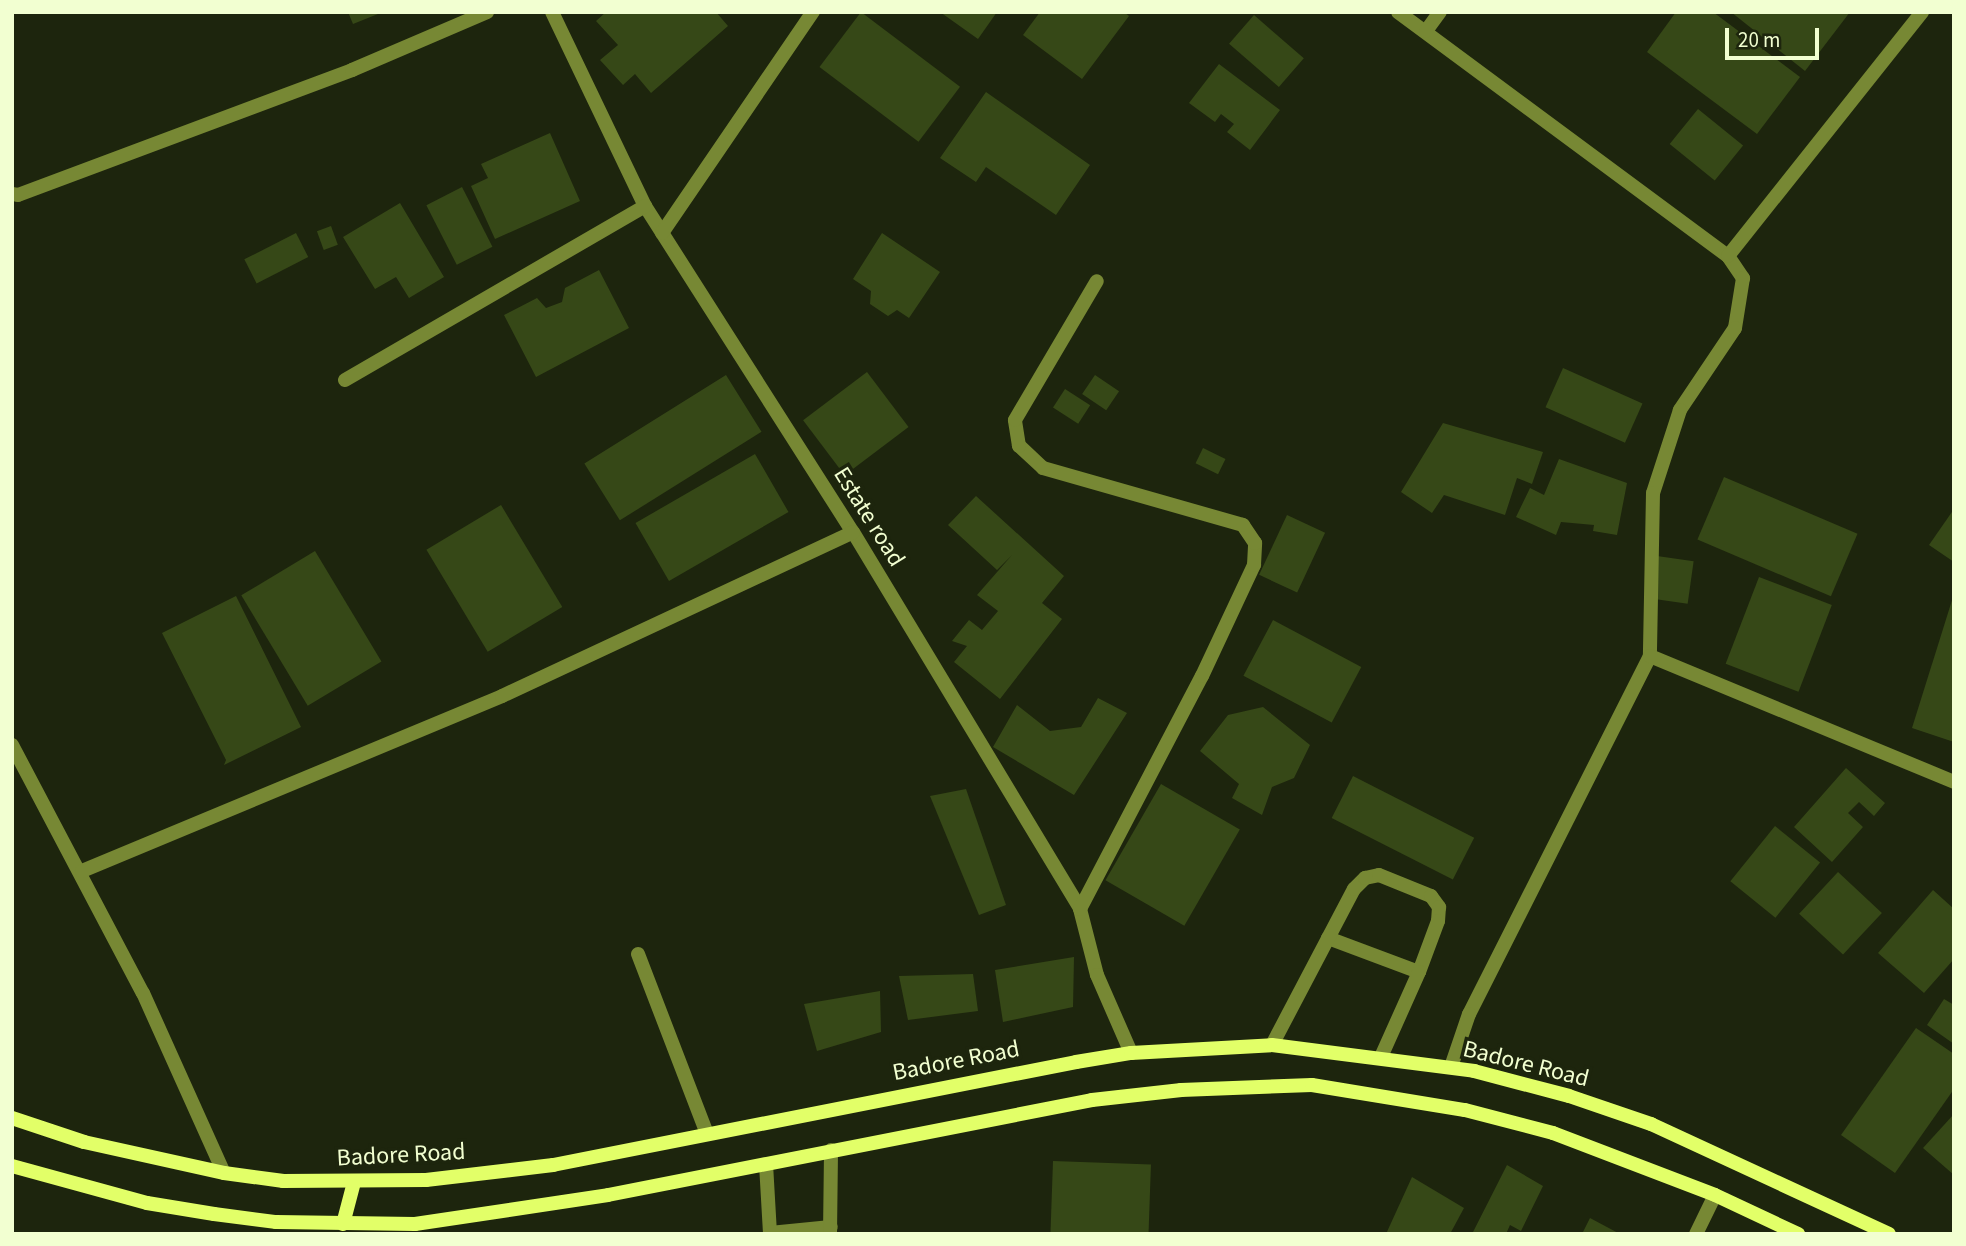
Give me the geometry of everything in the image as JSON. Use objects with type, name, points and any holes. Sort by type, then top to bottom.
[{"type":"main road","name":"Badore Road","points":[[12,1118],[84,1142],[224,1173],[283,1181],[426,1180],[553,1165],[706,1131],[1131,1053],[1272,1045],[1451,1068],[1569,1096],[1651,1124],[1889,1234]]},
{"type":"main road","points":[[12,1166],[147,1203],[275,1228],[415,1224],[509,1213],[1132,1094],[1312,1085],[1465,1110],[1553,1133],[1715,1195],[1798,1234]]},
{"type":"main road","points":[[343,1224],[354,1182]]},
{"type":"street","points":[[12,194],[19,195],[352,70],[488,12]]},
{"type":"street","name":"Estate road","points":[[552,12],[645,206],[853,532],[1080,909],[1097,975],[1131,1053]]},
{"type":"street","points":[[662,233],[813,12]]},
{"type":"street","points":[[1398,12],[1728,256],[1743,278],[1735,328],[1680,410],[1653,493],[1650,656],[1469,1014],[1451,1068]]},
{"type":"street","points":[[1426,31],[1440,12]]},
{"type":"street","points":[[1728,256],[1923,12]]},
{"type":"street","points":[[345,380],[645,206]]},
{"type":"street","points":[[1080,909],[1202,676],[1254,565],[1255,543],[1242,525],[1043,468],[1019,446],[1015,420],[1097,281]]},
{"type":"street","points":[[82,871],[502,696],[853,532]]},
{"type":"street","points":[[1650,656],[1954,782]]},
{"type":"street","points":[[12,745],[82,871],[104,925],[192,1093],[224,1173]]},
{"type":"street","points":[[1272,1045],[1354,889],[1365,878],[1379,875],[1431,896],[1439,907],[1438,921],[1419,972],[1381,1058]]},
{"type":"street","points":[[1328,938],[1419,972]]},
{"type":"street","points":[[638,954],[706,1131]]},
{"type":"street","points":[[766,1164],[770,1233],[831,1230],[831,1150]]},
{"type":"street","points":[[1696,1234],[1715,1195]]},
{"type":"building","points":[[348,12],[383,12],[353,24]]},
{"type":"building","points":[[606,12],[716,12],[728,26],[651,93],[635,74],[623,85],[600,60],[618,45],[596,21]]},
{"type":"building","points":[[861,12],[960,87],[919,142],[819,67]]},
{"type":"building","points":[[940,12],[997,12],[978,39]]},
{"type":"building","points":[[1040,12],[1124,12],[1129,16],[1082,79],[1023,35]]},
{"type":"building","points":[[1676,12],[1713,12],[1800,77],[1757,134],[1647,52]]},
{"type":"building","points":[[1731,12],[1850,12],[1805,71]]},
{"type":"building","points":[[1254,15],[1304,58],[1279,87],[1229,44]]},
{"type":"building","points":[[1219,64],[1280,110],[1250,150],[1227,132],[1234,124],[1221,114],[1215,122],[1189,103]]},
{"type":"building","points":[[986,92],[1090,165],[1056,215],[986,167],[976,182],[940,158]]},
{"type":"building","points":[[1698,109],[1743,146],[1715,180],[1670,144]]},
{"type":"building","points":[[550,133],[580,201],[495,239],[471,186],[488,178],[481,164]]},
{"type":"building","points":[[462,187],[492,247],[457,265],[426,205]]},
{"type":"building","points":[[400,203],[444,277],[409,298],[396,277],[375,289],[343,237]]},
{"type":"building","points":[[331,226],[338,245],[324,250],[317,231]]},
{"type":"building","points":[[296,233],[308,257],[257,283],[244,259]]},
{"type":"building","points":[[882,233],[940,272],[909,318],[897,310],[888,316],[870,304],[871,291],[853,279]]},
{"type":"building","points":[[599,270],[629,328],[536,377],[504,315],[537,298],[546,308],[562,302],[565,288]]},
{"type":"building","points":[[1563,368],[1642,403],[1625,443],[1546,407]]},
{"type":"building","points":[[867,372],[909,427],[845,475],[803,420]]},
{"type":"building","points":[[726,375],[762,432],[620,520],[584,463]]},
{"type":"building","points":[[1095,375],[1119,391],[1106,410],[1082,394]]},
{"type":"building","points":[[1065,389],[1090,405],[1078,424],[1053,407]]},
{"type":"building","points":[[1443,423],[1543,452],[1532,484],[1517,478],[1505,515],[1444,495],[1432,513],[1401,492]]},
{"type":"building","points":[[1203,448],[1225,459],[1218,474],[1196,463]]},
{"type":"building","points":[[755,454],[788,512],[669,581],[635,523]]},
{"type":"building","points":[[1559,459],[1627,483],[1617,535],[1593,531],[1594,525],[1561,522],[1556,535],[1516,517],[1530,488],[1544,495]]},
{"type":"building","points":[[1724,477],[1857,534],[1831,596],[1697,540]]},
{"type":"building","points":[[976,496],[1064,576],[1042,603],[1062,619],[1000,699],[954,662],[967,646],[952,641],[969,620],[982,630],[998,611],[977,595],[1012,555],[997,570],[948,525]]},
{"type":"building","points":[[501,505],[562,607],[488,652],[426,550]]},
{"type":"building","points":[[1954,509],[1954,562],[1929,545]]},
{"type":"building","points":[[1287,515],[1325,533],[1297,593],[1259,575]]},
{"type":"building","points":[[315,551],[381,662],[308,706],[241,595]]},
{"type":"building","points":[[1657,556],[1694,561],[1688,604],[1651,599]]},
{"type":"building","points":[[1759,577],[1832,605],[1798,692],[1726,664]]},
{"type":"building","points":[[236,596],[301,727],[224,765],[226,760],[162,633]]},
{"type":"building","points":[[1954,597],[1954,742],[1912,728]]},
{"type":"building","points":[[1273,620],[1361,667],[1332,723],[1243,676]]},
{"type":"building","points":[[1098,698],[1127,713],[1074,795],[993,747],[1017,705],[1050,731],[1081,727]]},
{"type":"building","points":[[1263,707],[1310,745],[1294,778],[1272,787],[1262,815],[1232,798],[1239,784],[1200,751],[1228,715]]},
{"type":"building","points":[[1846,768],[1885,803],[1874,816],[1859,802],[1848,813],[1863,827],[1832,862],[1794,827]]},
{"type":"building","points":[[1353,776],[1474,838],[1453,880],[1332,818]]},
{"type":"building","points":[[1161,784],[1240,830],[1184,926],[1106,880]]},
{"type":"building","points":[[966,789],[1006,905],[979,915],[930,796]]},
{"type":"building","points":[[1775,826],[1820,863],[1775,918],[1730,881]]},
{"type":"building","points":[[1838,872],[1882,913],[1843,955],[1799,914]]},
{"type":"building","points":[[1933,890],[1954,909],[1954,959],[1924,993],[1878,953]]},
{"type":"building","points":[[1074,957],[1073,1007],[1003,1022],[995,970]]},
{"type":"building","points":[[973,974],[978,1011],[908,1020],[899,976]]},
{"type":"building","points":[[880,991],[881,1032],[817,1051],[804,1004]]},
{"type":"building","points":[[1944,999],[1954,1005],[1954,1044],[1927,1025]]},
{"type":"building","points":[[1916,1028],[1954,1054],[1954,1089],[1895,1173],[1841,1135]]},
{"type":"building","points":[[1954,1114],[1954,1175],[1923,1148]]},
{"type":"building","points":[[1053,1161],[1151,1164],[1149,1234],[1050,1234]]},
{"type":"building","points":[[1507,1165],[1543,1186],[1521,1231],[1510,1225],[1506,1234],[1472,1234]]},
{"type":"building","points":[[1412,1177],[1464,1208],[1450,1234],[1386,1234]]},
{"type":"building","points":[[1590,1218],[1620,1234],[1582,1234]]}]
